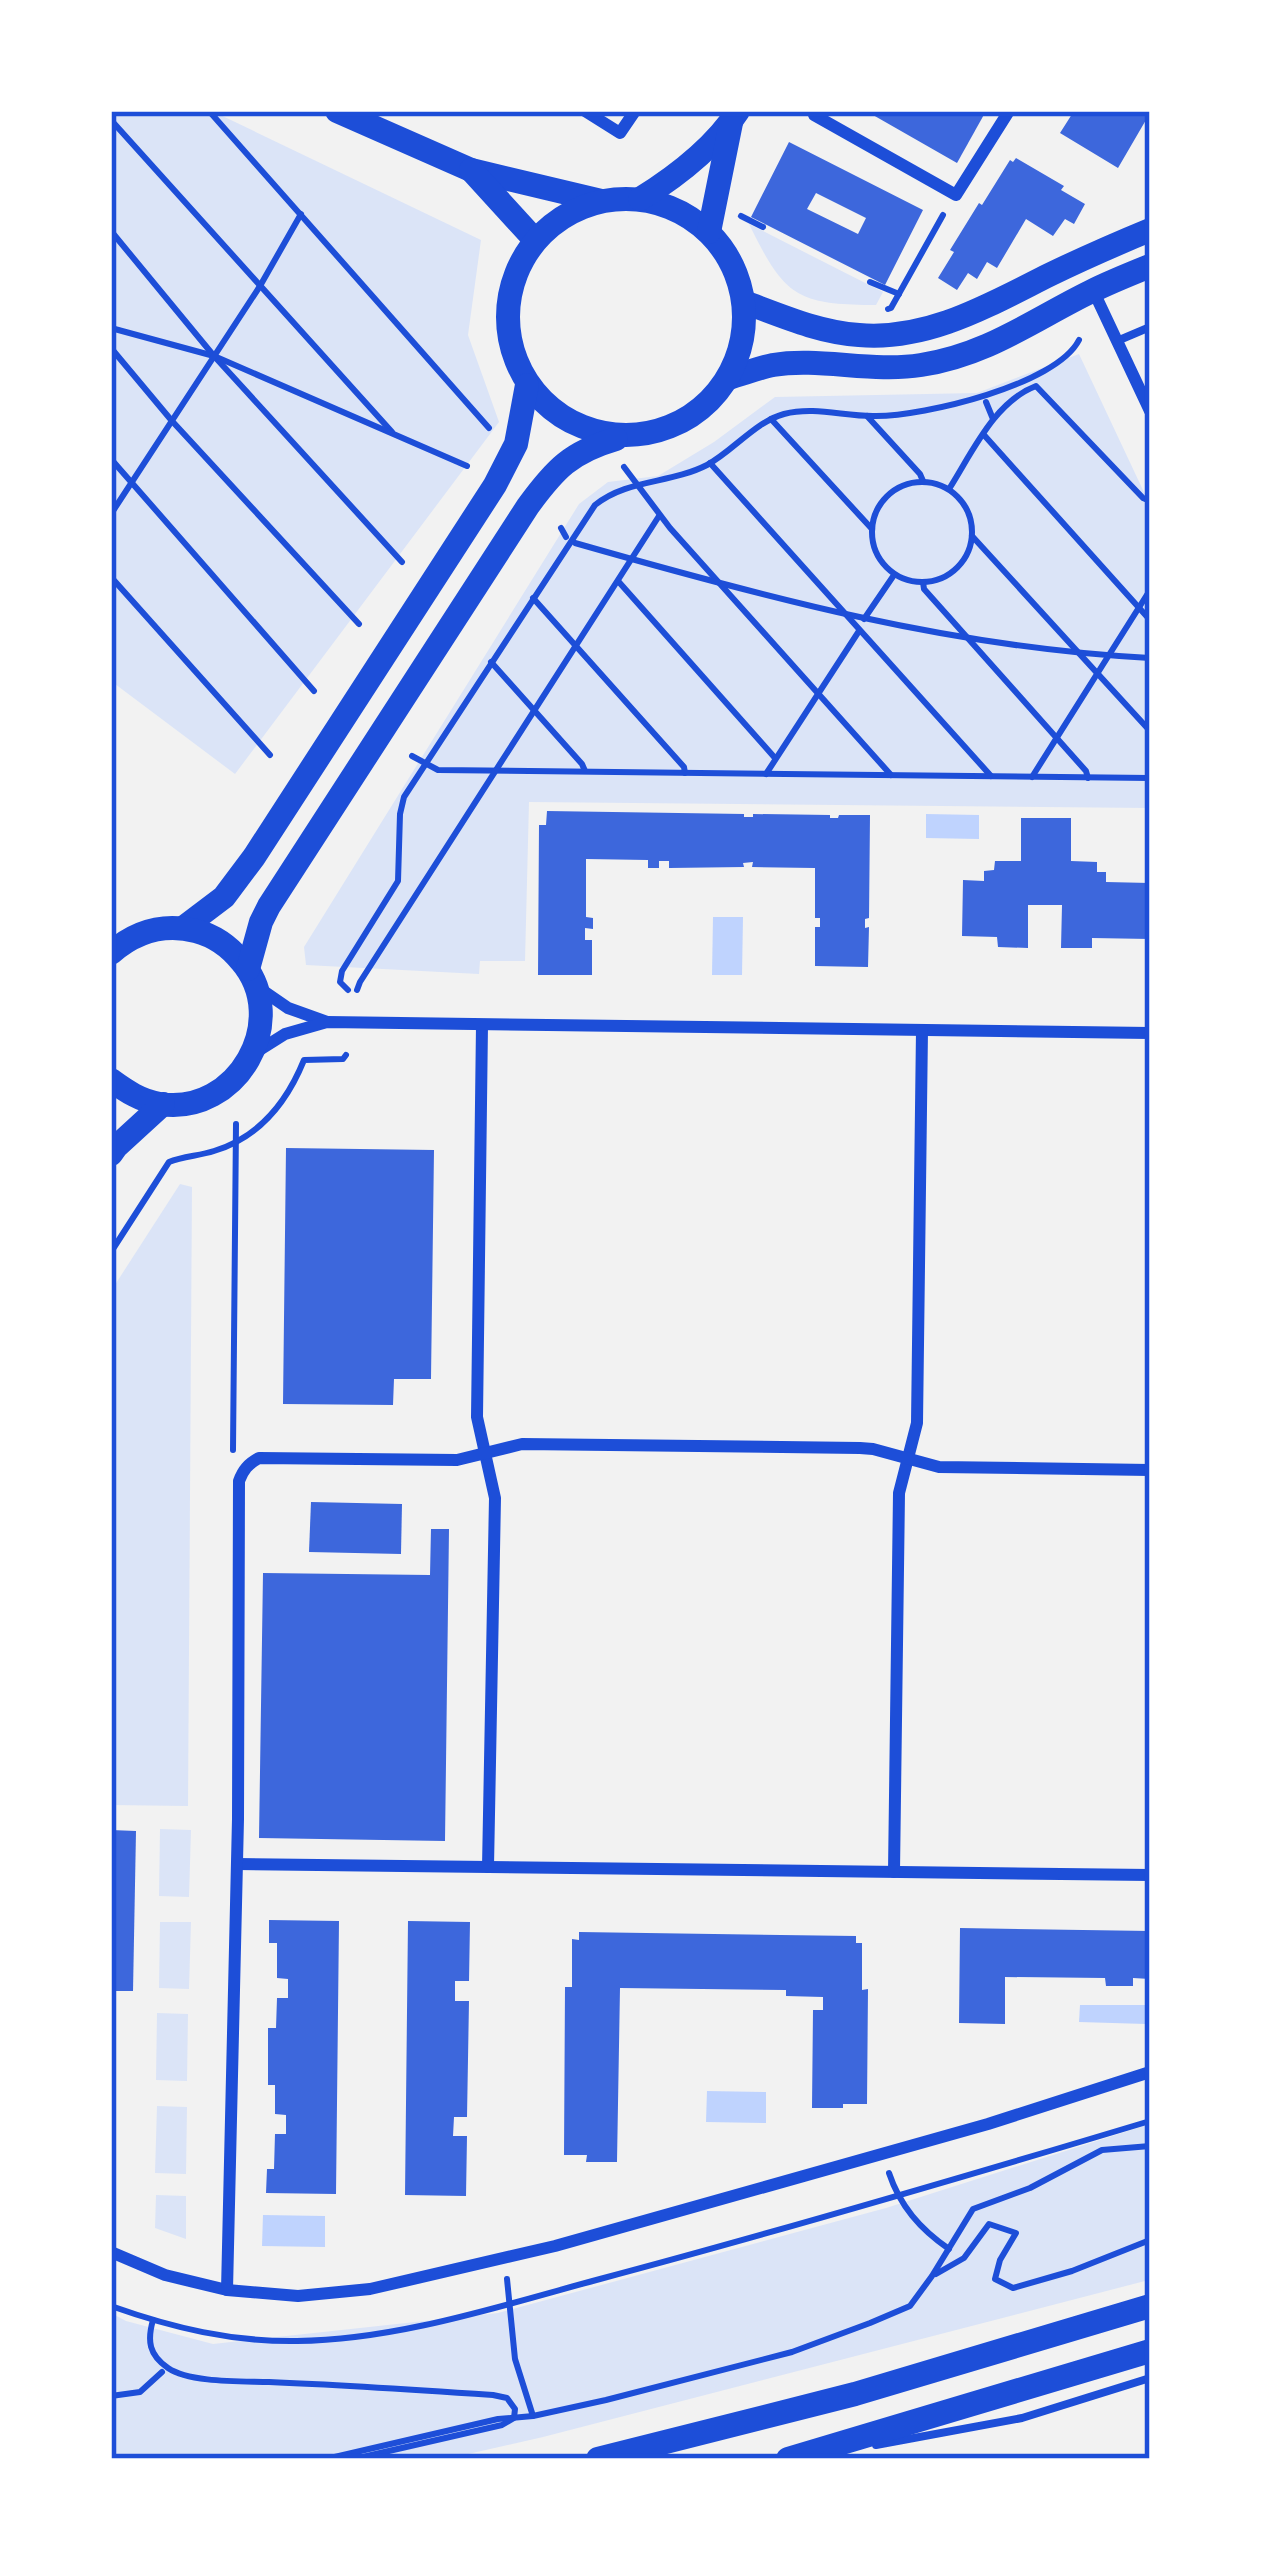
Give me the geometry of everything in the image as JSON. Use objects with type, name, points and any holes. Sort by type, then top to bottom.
[{"type":"main road","points":[[111,1080],[135,1096],[163,1104],[192,1102],[220,1092],[242,1072],[256,1047],[262,1018],[252,977],[261,922],[269,906],[528,506],[549,478],[582,450],[668,429],[703,409],[728,379],[742,342],[744,302],[733,265],[709,232],[677,210],[640,199],[601,201],[470,170],[337,111]]},
{"type":"main road","points":[[640,199],[677,176],[735,116]]},
{"type":"main road","points":[[709,232],[735,116]]},
{"type":"main road","points":[[470,170],[535,240]]},
{"type":"main road","points":[[601,201],[565,215],[535,240],[515,273],[507,311],[511,349],[527,385],[555,413],[590,430],[626,436]]},
{"type":"main road","points":[[744,302],[812,328],[862,336],[925,329],[959,320],[1150,230]]},
{"type":"main road","points":[[728,379],[774,364],[861,368],[920,365],[963,355],[1150,266]]},
{"type":"main road","points":[[183,928],[224,897],[254,857],[495,485],[516,444],[527,385]]},
{"type":"main road","points":[[115,943],[162,928],[208,934],[231,949],[252,977]]},
{"type":"main road","points":[[111,1154],[163,1104]]},
{"type":"main road","points":[[598,2459],[855,2394],[1150,2306]]},
{"type":"main road","points":[[788,2459],[1150,2351]]},
{"type":"street","points":[[585,111],[620,134],[635,111]]},
{"type":"street","points":[[814,115],[956,196],[1009,111]]},
{"type":"street","points":[[1093,290],[1150,411]]},
{"type":"street","points":[[252,977],[288,1008],[327,1022]]},
{"type":"street","points":[[250,1058],[285,1034],[327,1022],[1150,1033]]},
{"type":"street","points":[[482,1024],[477,1417],[495,1498],[488,1867]]},
{"type":"street","points":[[894,1872],[899,1493],[917,1423],[922,1030]]},
{"type":"street","points":[[227,2290],[237,1864],[238,1501],[239,1481],[247,1466],[259,1458],[457,1460],[522,1444],[860,1448],[939,1467],[1150,1470]]},
{"type":"street","points":[[237,1864],[1150,1875]]},
{"type":"street","points":[[111,2252],[165,2276],[227,2290],[298,2296],[370,2289],[555,2246],[988,2124],[1150,2072]]},
{"type":"lane","points":[[1117,341],[1150,327]]},
{"type":"lane","points":[[798,2459],[1022,2418],[1150,2378]]},
{"type":"path","points":[[209,111],[489,428]]},
{"type":"path","points":[[111,120],[392,432]]},
{"type":"path","points":[[111,514],[260,286],[301,214]]},
{"type":"path","points":[[877,311],[891,308],[943,215]]},
{"type":"path","points":[[741,216],[763,227]]},
{"type":"path","points":[[111,231],[214,356],[402,562]]},
{"type":"path","points":[[870,282],[899,294]]},
{"type":"path","points":[[111,328],[214,356],[467,466]]},
{"type":"path","points":[[347,990],[340,982],[342,971],[398,881],[402,802],[589,512],[609,494],[710,463],[771,419],[809,410],[867,416],[925,411],[984,397],[1050,366],[1073,352],[1079,340]]},
{"type":"path","points":[[111,348],[359,624]]},
{"type":"path","points":[[949,489],[993,418],[1029,388],[1039,387],[1143,499],[1150,501]]},
{"type":"path","points":[[986,402],[993,418]]},
{"type":"path","points":[[867,416],[922,481]]},
{"type":"path","points":[[771,419],[872,529]]},
{"type":"path","points":[[984,435],[1150,620]]},
{"type":"path","points":[[111,459],[314,691]]},
{"type":"path","points":[[710,463],[991,776]]},
{"type":"path","points":[[624,467],[659,516],[891,775]]},
{"type":"path","points":[[922,481],[949,489],[967,509],[972,536],[962,562],[938,580],[908,580],[894,574],[875,551],[872,529],[877,507],[896,488],[922,481]]},
{"type":"path","points":[[357,990],[659,516]]},
{"type":"path","points":[[561,528],[566,537]]},
{"type":"path","points":[[972,536],[1150,731]]},
{"type":"path","points":[[575,543],[864,619],[968,639],[1150,658]]},
{"type":"path","points":[[766,774],[894,574]]},
{"type":"path","points":[[111,578],[270,755]]},
{"type":"path","points":[[618,581],[776,758]]},
{"type":"path","points":[[923,582],[924,590],[1088,778]]},
{"type":"path","points":[[1032,777],[1150,590]]},
{"type":"path","points":[[532,598],[685,772]]},
{"type":"path","points":[[491,662],[585,771]]},
{"type":"path","points":[[412,756],[435,769],[1150,778]]},
{"type":"path","points":[[111,1252],[169,1162],[236,1142],[277,1110],[304,1060],[344,1059],[346,1055]]},
{"type":"path","points":[[236,1124],[233,1458],[247,1466]]},
{"type":"path","points":[[111,2306],[228,2338],[316,2340],[384,2333],[898,2198],[1150,2121]]},
{"type":"path","points":[[354,2459],[809,2346],[910,2306],[973,2209],[1030,2188],[1102,2150],[1150,2146]]},
{"type":"path","points":[[882,2153],[898,2198],[922,2227],[949,2248]]},
{"type":"path","points":[[932,2276],[964,2258],[989,2224],[1016,2233],[994,2279],[1013,2288],[1150,2240]]},
{"type":"path","points":[[504,2258],[515,2359],[533,2416]]},
{"type":"path","points":[[153,2320],[150,2350],[165,2366],[185,2375],[493,2395],[507,2398],[514,2418]]},
{"type":"path","points":[[111,2396],[140,2392],[162,2372]]},
{"type":"path","points":[[510,2405],[528,2400]]},
{"type":"path","points":[[326,2459],[500,2422]]},
{"type":"shaded area","points":[[111,111],[212,111],[481,240],[468,335],[499,422],[235,774],[111,681]]},
{"type":"shaded area","points":[[749,224],[883,292],[876,305],[827,302],[795,291],[772,267]]},
{"type":"shaded area","points":[[1079,354],[1150,505],[1150,808],[529,802],[525,961],[480,961],[479,974],[306,965],[304,947],[579,504],[608,482],[658,476],[775,397],[977,393]]},
{"type":"shaded area","points":[[180,1184],[192,1187],[188,1806],[111,1805],[111,1291]]},
{"type":"shaded area","points":[[160,1829],[191,1830],[189,1897],[159,1896]]},
{"type":"shaded area","points":[[160,1922],[191,1922],[189,1989],[159,1988]]},
{"type":"shaded area","points":[[157,2013],[188,2014],[187,2081],[156,2080]]},
{"type":"shaded area","points":[[157,2106],[187,2107],[186,2174],[155,2173]]},
{"type":"shaded area","points":[[1150,2124],[1150,2279],[1145,2281],[446,2459],[111,2459],[111,2313],[213,2344],[498,2313],[886,2208]]},
{"type":"shaded area","points":[[156,2195],[186,2196],[186,2239],[155,2228]]},
{"type":"water","points":[[926,814],[979,815],[979,839],[926,838]]},
{"type":"water","points":[[713,917],[743,917],[742,975],[712,975]]},
{"type":"water","points":[[1080,2005],[1146,2005],[1146,2024],[1079,2022]]},
{"type":"water","points":[[707,2091],[766,2092],[766,2123],[706,2122]]},
{"type":"water","points":[[263,2215],[325,2216],[325,2247],[262,2246]]},
{"type":"building","points":[[866,111],[986,111],[957,163]]},
{"type":"building","points":[[1074,111],[1150,113],[1118,168],[1060,133]]},
{"type":"building","points":[[789,142],[923,210],[885,285],[751,217]],"holes":[[[816,193],[866,218],[858,234],[807,209]]]},
{"type":"building","points":[[1016,158],[1085,204],[1074,224],[1065,219],[1053,236],[1026,219],[997,268],[987,262],[977,279],[968,273],[957,290],[938,278],[954,252],[950,250],[979,203]]},
{"type":"building","points":[[547,811],[870,815],[869,918],[865,919],[868,967],[815,966],[815,927],[820,927],[820,918],[815,918],[815,868],[752,867],[753,862],[743,863],[744,867],[669,868],[669,861],[659,861],[659,868],[648,868],[648,860],[586,859],[586,917],[593,918],[593,929],[585,928],[585,940],[592,940],[592,975],[538,975],[539,825],[546,825]]},
{"type":"building","points":[[1021,818],[1071,818],[1071,861],[1097,862],[1097,872],[1106,872],[1106,882],[1150,883],[1150,939],[1092,938],[1092,948],[1061,948],[1062,905],[1028,905],[1028,948],[998,947],[997,937],[962,936],[963,880],[984,881],[984,871],[994,870],[995,861],[1021,861]]},
{"type":"building","points":[[286,1148],[434,1150],[431,1379],[394,1379],[393,1405],[283,1404]]},
{"type":"building","points":[[311,1502],[402,1504],[401,1554],[309,1552]]},
{"type":"building","points":[[431,1529],[449,1529],[445,1841],[259,1838],[263,1573],[430,1575]]},
{"type":"building","points":[[111,1830],[136,1831],[133,1991],[111,1991]]},
{"type":"building","points":[[269,1920],[339,1921],[336,2194],[266,2193],[267,2169],[274,2169],[275,2134],[286,2134],[286,2115],[275,2114],[275,2085],[268,2085],[268,2028],[276,2028],[277,1998],[288,1998],[288,1979],[277,1978],[277,1943],[269,1943]]},
{"type":"building","points":[[408,1921],[470,1922],[469,1981],[455,1981],[455,2001],[469,2001],[467,2117],[454,2117],[453,2136],[467,2136],[466,2196],[405,2195]]},
{"type":"building","points":[[960,1928],[1150,1931],[1150,1979],[1133,1978],[1133,1986],[1106,1986],[1105,1978],[1005,1977],[1005,2024],[959,2023]]},
{"type":"building","points":[[579,1932],[856,1936],[856,1943],[862,1943],[862,1990],[868,1989],[867,2104],[812,2108],[813,2010],[823,2010],[823,1997],[786,1996],[786,1990],[620,1988],[617,2162],[586,2162],[587,2155],[564,2155],[565,1987],[572,1987],[572,1939],[579,1940]]}]
